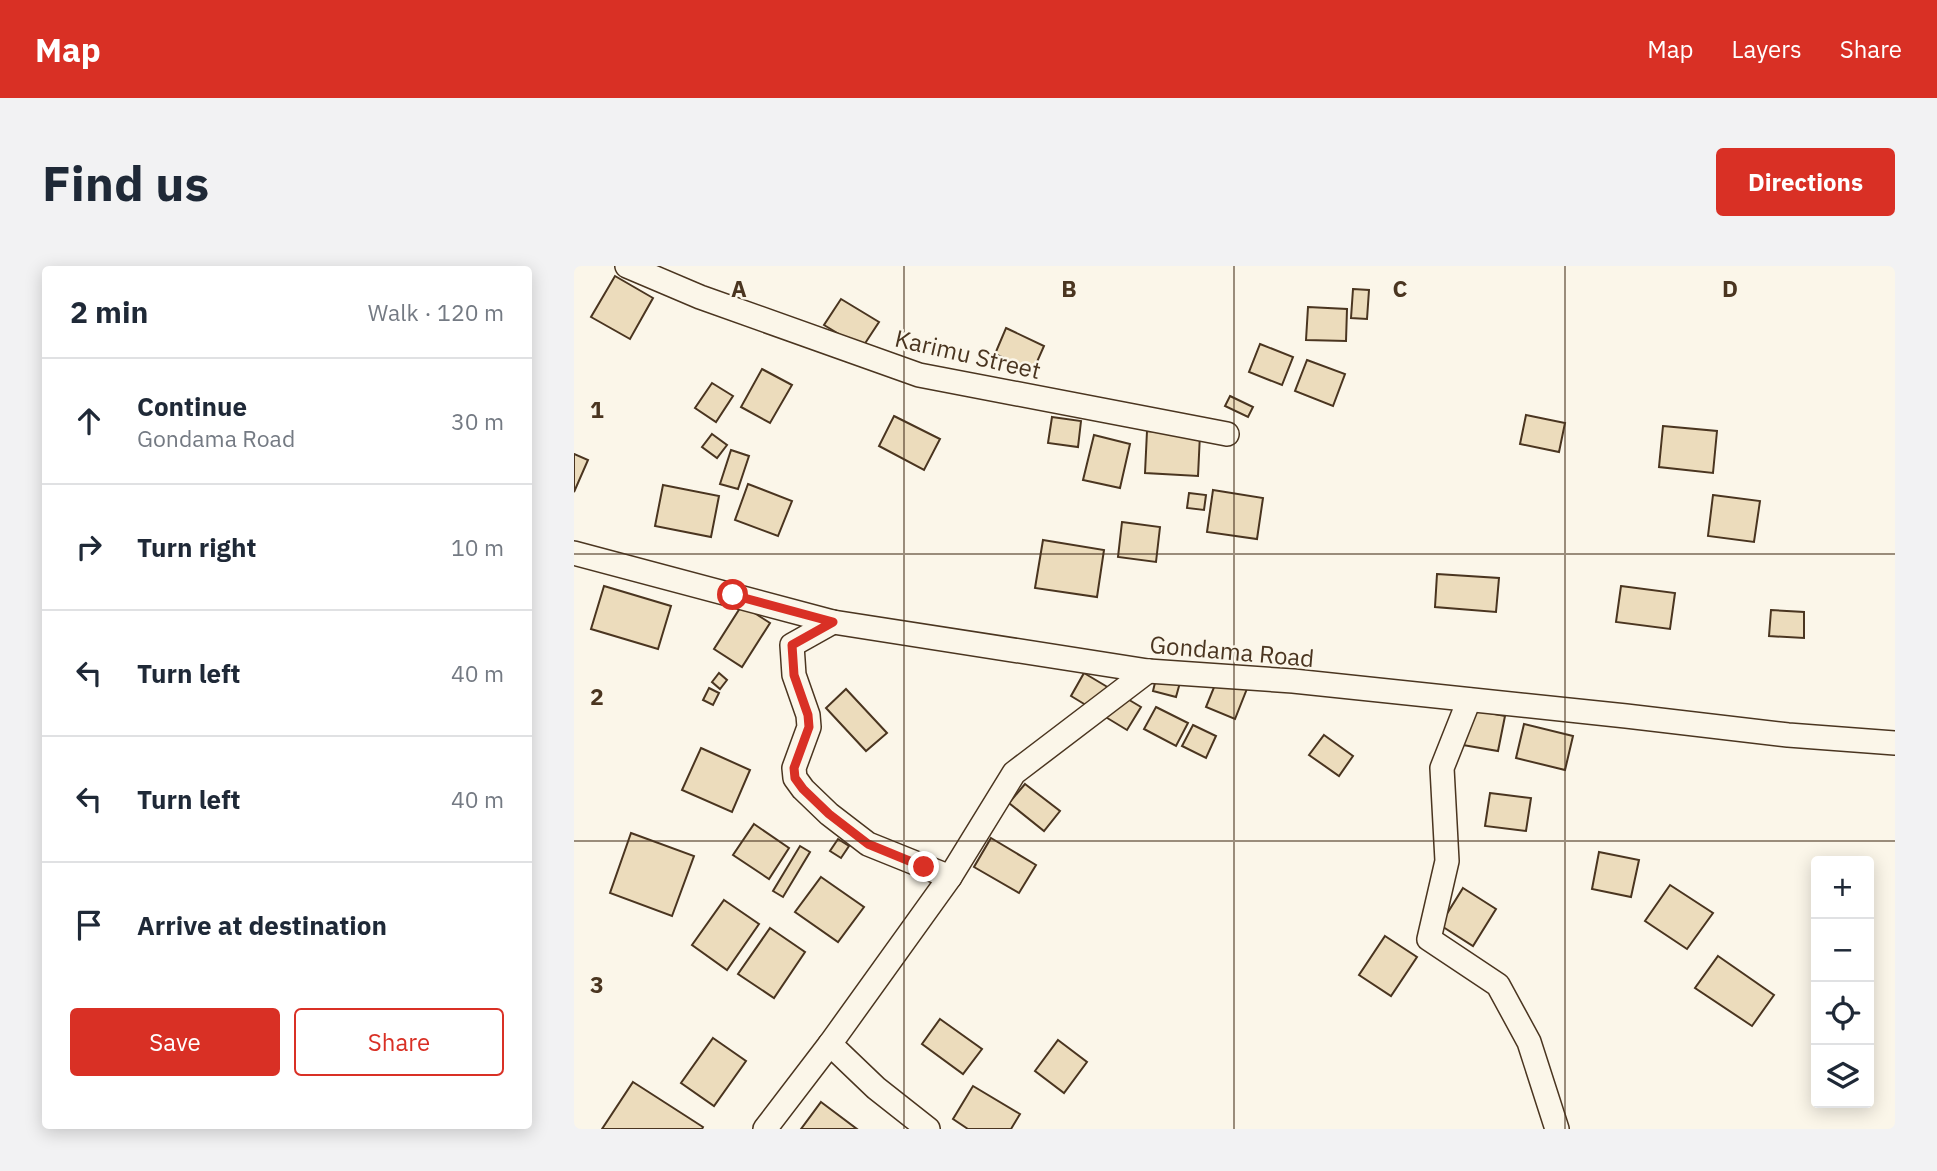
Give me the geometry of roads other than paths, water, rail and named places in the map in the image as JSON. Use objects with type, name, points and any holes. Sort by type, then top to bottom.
[{"type":"street","name":"Karimu Street","points":[[627,266],[700,297],[919,375],[1227,434]]},
{"type":"street","name":"Gondama Road","points":[[574,553],[833,622],[1148,671],[1293,681],[1788,736],[1895,743]]},
{"type":"street","points":[[833,622],[792,645],[794,675],[808,715],[809,727],[794,768],[795,778],[829,814],[868,844],[950,877]]},
{"type":"street","points":[[765,1129],[950,877],[1014,773],[1148,671]]},
{"type":"street","points":[[1469,700],[1442,768],[1447,862],[1429,939],[1498,985],[1529,1042],[1558,1129]]},
{"type":"street","points":[[830,1044],[876,1088],[928,1129]]}]
